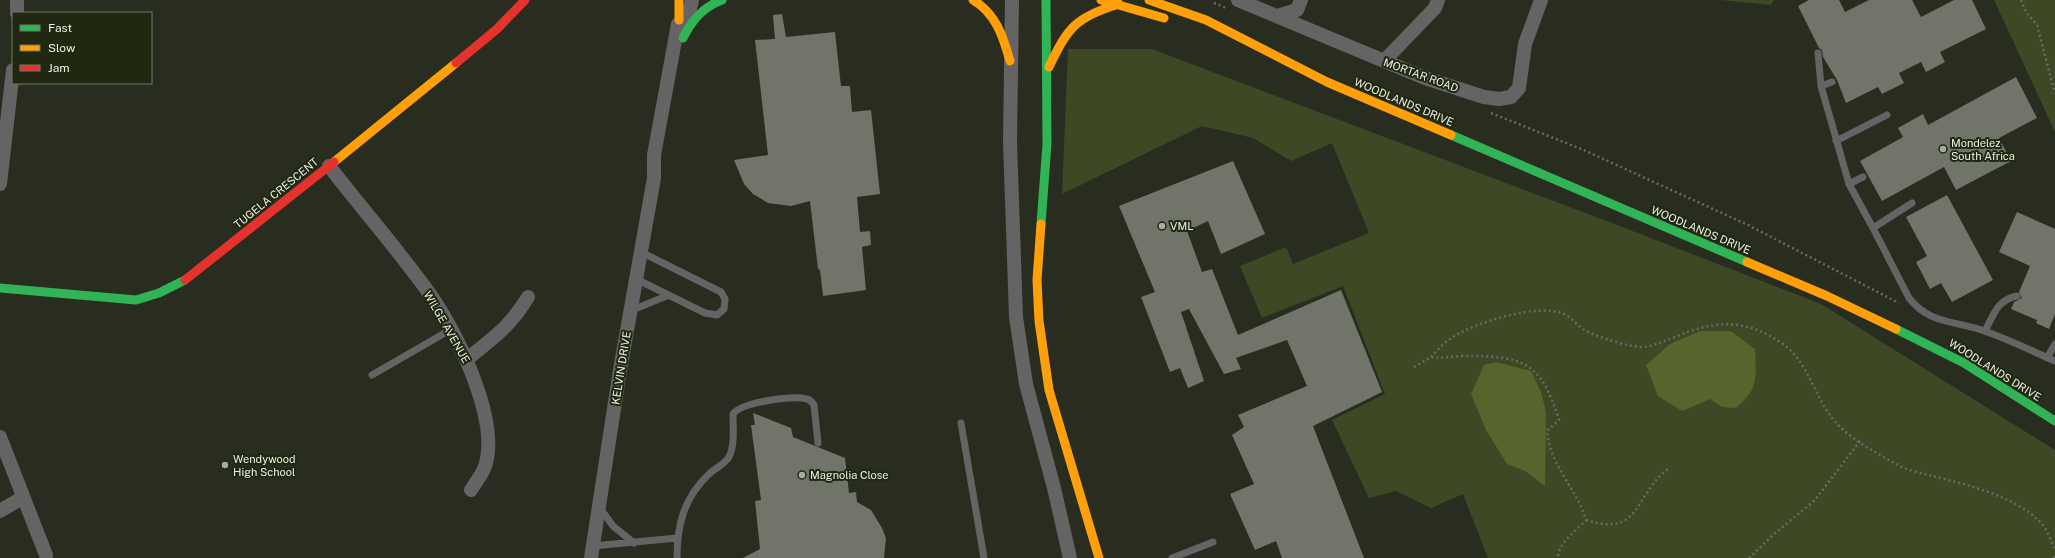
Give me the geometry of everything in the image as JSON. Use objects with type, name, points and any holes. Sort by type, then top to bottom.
[{"type":"main road","name":"TUGELA CRESCENT","points":[[0,288],[136,300],[157,295],[193,275],[329,166],[497,30],[525,0]]},
{"type":"main road","points":[[679,0],[679,20]]},
{"type":"main road","points":[[683,38],[693,19],[705,8],[722,0]]},
{"type":"main road","points":[[973,0],[985,8],[994,17],[1000,28],[1010,61]]},
{"type":"main road","points":[[1046,0],[1047,144],[1037,280],[1042,355],[1049,390],[1099,558]]},
{"type":"main road","points":[[1101,0],[1119,4],[1172,21]]},
{"type":"main road","name":"WOODLANDS DRIVE","points":[[1149,0],[1206,20],[1327,82],[1862,312],[1964,363],[2055,421]]},
{"type":"main road","points":[[1047,69],[1068,31],[1076,22],[1094,10],[1119,4]]},
{"type":"main road","name":"WOODLANDS DRIVE","points":[[1236,46],[1296,73],[1327,82]]},
{"type":"street","points":[[17,0],[17,12]]},
{"type":"street","name":"KELVIN DRIVE","points":[[592,552],[630,311],[654,178],[654,155],[660,116],[684,0]]},
{"type":"street","name":"KELVIN DRIVE","points":[[654,178],[661,162],[683,38],[692,0]]},
{"type":"street","points":[[1012,0],[1010,142],[1016,317],[1026,384],[1054,488],[1070,558]]},
{"type":"street","points":[[1277,16],[1297,10],[1301,0]]},
{"type":"street","points":[[1384,61],[1435,8],[1438,0]]},
{"type":"street","name":"MORTAR ROAD","points":[[1233,4],[1277,16],[1425,78],[1484,97],[1508,98],[1519,88],[1525,44],[1541,0]]},
{"type":"street","points":[[0,184],[12,79]]},
{"type":"street","name":"WILGE AVENUE","points":[[329,166],[432,298],[467,360],[486,414],[489,437],[484,470],[471,490]]},
{"type":"street","points":[[467,360],[509,324],[528,297]]},
{"type":"street","points":[[0,437],[22,498],[46,556]]},
{"type":"street","points":[[0,511],[22,498]]},
{"type":"lane","points":[[1818,54],[1821,86],[1848,184],[1874,228],[1898,278],[1917,308],[1939,321],[1985,331],[2055,361]]},
{"type":"lane","points":[[1821,86],[1832,82]]},
{"type":"lane","points":[[1836,141],[1887,114]]},
{"type":"lane","points":[[1848,184],[1863,177]]},
{"type":"lane","points":[[1874,228],[1912,202]]},
{"type":"lane","points":[[636,278],[709,314],[719,314],[722,312],[726,304],[720,292],[641,252]]},
{"type":"lane","points":[[630,311],[669,295]]},
{"type":"lane","points":[[1985,331],[2000,303],[2009,297],[2017,296]]},
{"type":"lane","points":[[372,375],[450,330]]},
{"type":"lane","points":[[2047,358],[2055,344]]},
{"type":"lane","points":[[677,558],[677,538],[680,522],[689,498],[708,475],[729,458],[731,451],[733,414],[737,410],[744,406],[778,400],[806,399],[812,401],[816,412],[818,443]]},
{"type":"lane","points":[[961,423],[984,558]]},
{"type":"lane","points":[[599,506],[613,526],[634,543]]},
{"type":"lane","points":[[592,552],[634,543],[677,538]]},
{"type":"lane","points":[[1172,558],[1213,542]]},
{"type":"path","points":[[2021,0],[2026,12],[2037,25],[2055,94]]},
{"type":"path","points":[[1213,3],[1233,4]]},
{"type":"path","points":[[1489,113],[1586,151],[1741,221],[1903,305]]},
{"type":"path","points":[[1414,367],[1431,357],[1450,339],[1480,325],[1518,313],[1540,309],[1555,310],[1566,315],[1585,330],[1629,345],[1643,347],[1656,345],[1697,329],[1718,323],[1734,324],[1752,328],[1783,345],[1795,355],[1832,417],[1846,432],[1900,466],[1986,491],[2014,503],[2041,523],[2055,549]]},
{"type":"path","points":[[1431,357],[1484,356],[1526,364],[1536,371],[1547,386],[1559,420],[1547,431],[1552,451],[1586,520],[1609,526],[1622,522],[1631,516],[1650,485],[1668,469]]},
{"type":"path","points":[[1749,558],[1773,535],[1816,500],[1860,441]]},
{"type":"path","points":[[1558,558],[1558,551],[1562,545],[1586,520]]},
{"type":"shaded area","points":[[1721,0],[1774,0],[1771,5]]},
{"type":"shaded area","points":[[1994,0],[2055,0],[2055,132]]},
{"type":"shaded area","points":[[1068,49],[1152,49],[1612,223],[1821,304],[2055,450],[2055,558],[1488,558],[1463,494],[1431,508],[1396,491],[1369,498],[1332,420],[1385,394],[1343,286],[1262,318],[1240,266],[1286,247],[1293,264],[1369,233],[1332,143],[1291,161],[1253,138],[1202,126],[1062,194]]},
{"type":"shaded area","points":[[1700,331],[1731,331],[1755,349],[1756,367],[1754,382],[1749,395],[1736,408],[1722,407],[1710,399],[1682,411],[1658,396],[1646,365],[1670,344]]},
{"type":"shaded area","points":[[1496,362],[1531,371],[1541,392],[1546,412],[1545,486],[1525,471],[1507,464],[1486,430],[1471,394],[1484,365]]},
{"type":"building","points":[[1809,0],[1839,0],[1845,12],[1869,0],[1912,0],[1921,17],[1954,0],[1972,0],[1986,29],[1940,52],[1945,62],[1926,72],[1921,62],[1899,73],[1904,83],[1882,94],[1878,87],[1846,103],[1837,80],[1823,57],[1822,50],[1819,48],[1798,6]]},
{"type":"building","points":[[782,14],[786,37],[835,32],[841,86],[850,86],[852,112],[871,110],[880,194],[857,197],[860,232],[870,231],[871,245],[862,247],[866,290],[823,296],[820,270],[818,269],[810,201],[791,206],[768,203],[753,194],[744,184],[734,160],[768,155],[755,40],[775,39],[773,15]]},
{"type":"building","name":"Mondelez South Africa","points":[[2016,77],[2037,118],[1999,138],[2011,161],[1956,190],[1944,167],[1882,201],[1860,161],[1903,137],[1898,128],[1923,114],[1928,125]]},
{"type":"building","points":[[1233,161],[1265,234],[1221,254],[1208,221],[1187,231],[1202,272],[1212,269],[1238,335],[1341,290],[1382,392],[1313,426],[1364,558],[1282,558],[1276,541],[1255,550],[1230,494],[1254,484],[1232,435],[1244,427],[1238,415],[1307,386],[1287,340],[1236,358],[1241,369],[1224,374],[1189,309],[1181,312],[1204,381],[1188,388],[1180,368],[1170,372],[1141,297],[1155,292],[1119,206]]},
{"type":"building","points":[[1947,195],[1993,280],[1952,302],[1941,283],[1930,289],[1916,262],[1927,256],[1906,217]]},
{"type":"building","points":[[2017,212],[2055,229],[2055,314],[2049,329],[2036,323],[2037,320],[2011,309],[2014,302],[2022,298],[2019,292],[2030,266],[1999,252]]},
{"type":"building","name":"Magnolia Close","points":[[753,413],[791,428],[793,437],[845,458],[849,493],[856,492],[857,502],[871,510],[886,538],[884,558],[743,558],[760,549],[755,501],[761,500],[751,425],[755,425]]},
{"type":"traffic: fast","points":[[683,38],[690,25],[704,10],[722,0]]},
{"type":"traffic: fast","points":[[1041,224],[1047,144],[1046,0]]},
{"type":"traffic: fast","points":[[1451,135],[1747,262]]},
{"type":"traffic: fast","points":[[0,288],[136,300],[159,293],[185,280]]},
{"type":"traffic: fast","points":[[1896,329],[1964,363],[2055,421]]},
{"type":"traffic: slow","points":[[679,0],[679,20]]},
{"type":"traffic: slow","points":[[973,0],[988,12],[998,26],[1010,61]]},
{"type":"traffic: slow","points":[[1101,0],[1164,18]]},
{"type":"traffic: slow","points":[[1149,0],[1206,20],[1327,82],[1451,135]]},
{"type":"traffic: slow","points":[[1049,67],[1062,42],[1075,25],[1093,14],[1119,4]]},
{"type":"traffic: slow","points":[[334,162],[456,63]]},
{"type":"traffic: slow","points":[[1041,224],[1037,280],[1039,321],[1049,390],[1099,558]]},
{"type":"traffic: slow","points":[[1747,262],[1827,296],[1896,329]]},
{"type":"traffic: jam","points":[[456,63],[497,29],[525,0]]},
{"type":"traffic: jam","points":[[185,280],[334,162]]},
{"type":"place","name":"Mondelez South Africa","points":[[1943,149]]},
{"type":"place","name":"VML","points":[[1162,226]]},
{"type":"place","name":"Wendywood High School","points":[[225,465]]},
{"type":"place","name":"Magnolia Close","points":[[802,475]]}]
